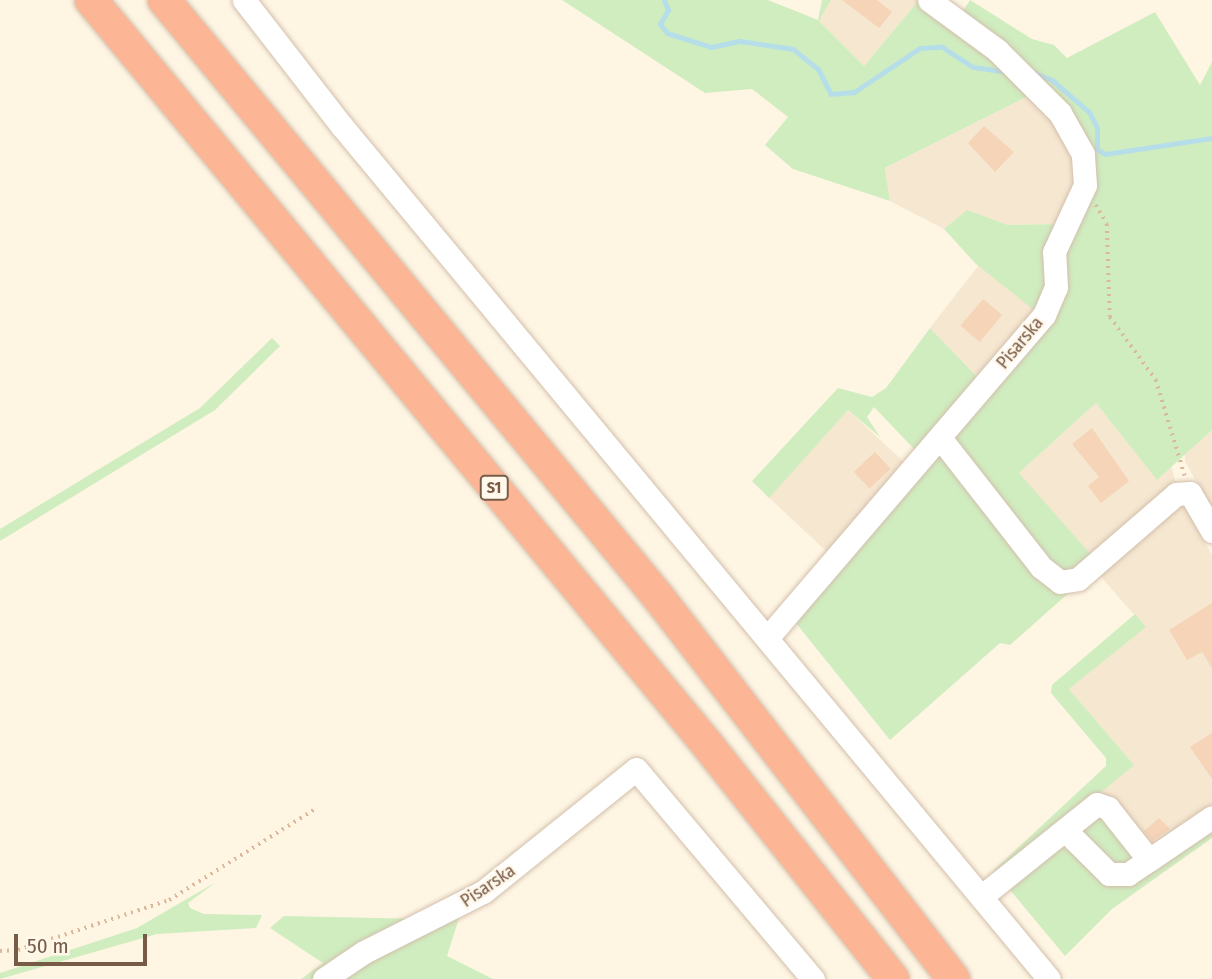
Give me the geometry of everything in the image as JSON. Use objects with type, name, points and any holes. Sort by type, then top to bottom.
[{"type":"highway","name":"S1","points":[[91,0],[706,743],[893,979]]},
{"type":"highway","points":[[164,0],[659,597],[954,979]]},
{"type":"street","points":[[244,0],[341,125],[1049,979]]},
{"type":"street","points":[[929,0],[1020,71],[1077,138],[1085,185]]},
{"type":"street","name":"Pisarska","points":[[768,637],[941,439],[1044,315],[1056,287],[1054,252],[1085,185]]},
{"type":"street","points":[[941,439],[1041,566],[1060,582],[1078,579],[1170,497],[1190,493],[1212,531]]},
{"type":"street","name":"Pisarska","points":[[324,979],[364,952],[483,892],[636,769],[813,979]]},
{"type":"street","points":[[982,897],[1067,832],[1087,808],[1102,804],[1149,860]]},
{"type":"street","points":[[1067,832],[1109,874],[1128,874],[1212,817]]},
{"type":"path","points":[[1085,185],[1107,224],[1110,317],[1156,380],[1190,493]]},
{"type":"path","points":[[0,951],[157,905],[317,808]]},
{"type":"shaded area","points":[[831,0],[919,0],[864,66],[819,21]]},
{"type":"shaded area","points":[[1030,95],[1064,132],[1074,164],[1075,184],[1060,224],[1008,225],[967,211],[944,229],[890,201],[885,168]]},
{"type":"shaded area","points":[[999,239],[1039,314],[983,383],[930,328]]},
{"type":"shaded area","points":[[1096,403],[1157,479],[1171,465],[1177,488],[1094,558],[1018,474]]},
{"type":"shaded area","points":[[848,410],[907,465],[827,552],[768,496]]},
{"type":"shaded area","points":[[1212,430],[1212,510],[1185,461],[1185,453]]},
{"type":"shaded area","points":[[1180,498],[1212,555],[1212,809],[1150,851],[1096,795],[1133,764],[1069,689],[1145,627],[1095,570]]},
{"type":"green space","points":[[562,0],[768,0],[818,20],[822,0],[831,0],[819,21],[864,66],[919,0],[954,24],[1030,95],[885,168],[890,201],[793,169],[765,145],[788,117],[752,89],[705,93]]},
{"type":"green space","points":[[970,0],[1032,39],[1054,45],[1067,58],[1155,12],[1200,85],[1212,62],[1212,430],[1157,480],[1096,403],[1019,473],[1094,558],[1065,579],[954,449],[953,432],[1061,270],[1090,163],[961,14]]},
{"type":"green space","points":[[967,210],[1008,225],[1060,224],[1039,314],[976,264],[944,229]]},
{"type":"green space","points":[[930,328],[983,383],[915,450],[874,407],[867,417],[880,437],[848,410],[769,498],[752,481],[838,388],[872,397],[886,388]]},
{"type":"green space","points":[[272,338],[280,346],[215,410],[0,541],[0,529],[200,408]]},
{"type":"green space","points":[[941,447],[1037,569],[1081,582],[1010,645],[1000,643],[890,740],[791,617]]},
{"type":"green space","points":[[1135,614],[1146,627],[1069,689],[1134,765],[999,877],[994,870],[1106,766],[1106,758],[1051,693],[1052,685]]},
{"type":"green space","points":[[1101,809],[1136,856],[1121,871],[1080,836],[1086,815]]},
{"type":"green space","points":[[1212,822],[1212,838],[1112,909],[1065,956],[1005,884],[1059,844],[1108,880]]},
{"type":"green space","points":[[216,882],[188,903],[190,908],[204,914],[262,915],[256,928],[157,934],[0,979],[0,973],[137,928]]},
{"type":"green space","points":[[460,915],[447,956],[493,979],[335,979]]},
{"type":"green space","points":[[284,916],[424,919],[318,979],[301,979],[323,963],[270,928]]},
{"type":"building","points":[[842,0],[877,0],[892,12],[879,28]]},
{"type":"building","points":[[984,126],[1014,152],[995,172],[968,143]]},
{"type":"building","points":[[983,299],[1002,315],[980,342],[961,326]]},
{"type":"building","points":[[1092,428],[1129,481],[1101,503],[1088,486],[1099,477],[1072,444]]},
{"type":"building","points":[[875,452],[891,469],[869,489],[854,472]]},
{"type":"building","points":[[1212,603],[1212,668],[1202,652],[1187,660],[1169,630]]},
{"type":"building","points":[[1212,733],[1212,779],[1190,747]]},
{"type":"building","points":[[1159,818],[1170,829],[1152,841],[1144,831]]},
{"type":"waterway","points":[[664,0],[668,10],[660,24],[667,33],[711,47],[740,41],[793,49],[818,69],[831,94],[854,92],[920,48],[942,47],[973,67],[1009,72]]},
{"type":"waterway","points":[[1033,72],[1052,80],[1089,112],[1097,128],[1097,149],[1105,154],[1212,138]]}]
